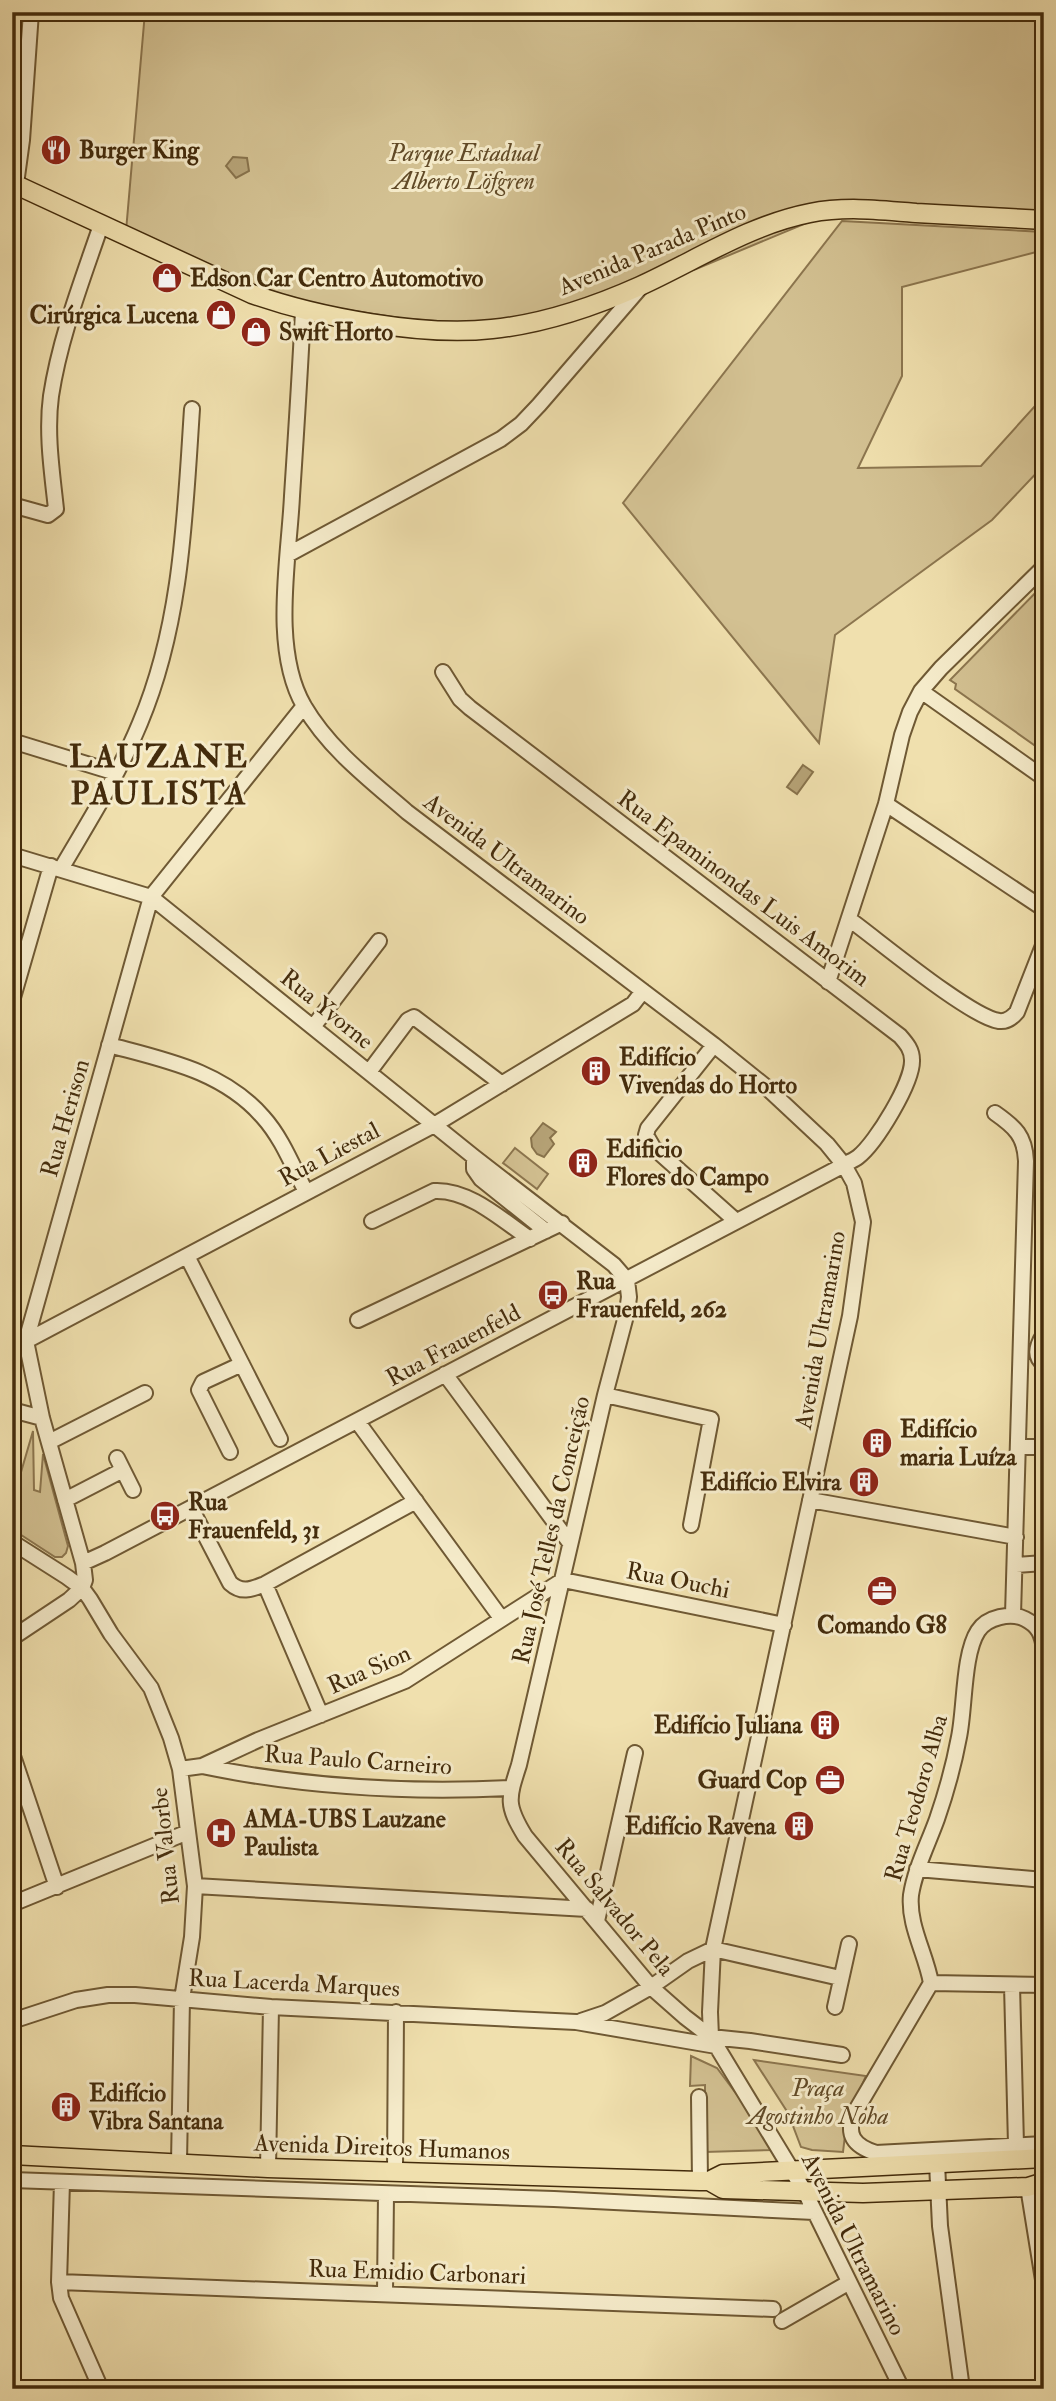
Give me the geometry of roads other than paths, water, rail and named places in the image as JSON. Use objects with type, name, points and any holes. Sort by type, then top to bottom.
[{"type":"main road","name":"Avenida Parada Pinto","points":[[14,184],[252,294],[303,311],[433,329],[492,329],[581,309],[642,285],[757,230],[810,213],[871,209],[1044,220]]},
{"type":"main road","name":"Avenida Direitos Humanos","points":[[12,2155],[268,2168],[705,2181],[723,2189],[805,2192],[938,2192],[1037,2186]]},
{"type":"main road","name":"Avenida Direitos Humanos","points":[[705,2181],[723,2174],[1044,2158]]},
{"type":"street","points":[[14,184],[22,140],[31,12]]},
{"type":"street","points":[[12,505],[48,515],[56,509],[50,446],[51,397],[70,314],[101,225]]},
{"type":"street","points":[[289,554],[501,439],[521,424],[642,285]]},
{"type":"street","name":"Avenida Ultramarino","points":[[303,311],[285,603],[287,650],[293,682],[304,706],[327,738],[353,766],[407,811],[714,1045],[790,1108],[827,1144],[854,1183],[863,1222],[850,1316],[713,1949],[710,2012],[714,2042],[805,2192],[902,2389]]},
{"type":"street","points":[[12,1001],[56,867],[116,773],[141,722],[156,677],[177,587],[183,545],[192,409]]},
{"type":"street","points":[[828,982],[886,804],[902,735],[921,691],[1044,567]]},
{"type":"street","name":"Rua Epaminondas Luis Amorim","points":[[443,672],[460,699],[470,708],[684,869],[900,1036],[909,1046],[912,1055],[911,1073],[883,1126],[859,1156],[844,1165]]},
{"type":"street","points":[[921,691],[1044,778]]},
{"type":"street","name":"Rua Herison","points":[[82,1588],[85,1580],[83,1563],[42,1418],[26,1342],[151,897],[304,706]]},
{"type":"street","points":[[12,741],[116,773]]},
{"type":"street","points":[[886,804],[1044,909]]},
{"type":"street","points":[[12,855],[151,897]]},
{"type":"street","name":"Rua Yvorne","points":[[151,897],[474,1157],[562,1223],[614,1265],[627,1280]]},
{"type":"street","points":[[849,919],[968,1007],[1000,1022],[1011,1019],[1017,1012],[1044,943]]},
{"type":"street","points":[[313,1027],[379,941]]},
{"type":"street","name":"Rua Liestal","points":[[26,1342],[434,1125],[633,1004],[643,991]]},
{"type":"street","points":[[369,1072],[408,1020],[414,1017],[502,1084]]},
{"type":"street","points":[[109,1045],[183,1064],[221,1082],[263,1116],[306,1192]]},
{"type":"street","points":[[714,1045],[648,1128],[647,1139],[736,1221]]},
{"type":"street","points":[[995,1113],[1016,1128],[1026,1148],[1013,1615],[1028,1620],[1039,1629],[1044,1649]]},
{"type":"street","name":"Rua Yvorne","points":[[474,1157],[474,1169],[481,1179],[545,1231]]},
{"type":"street","name":"Rua Frauenfeld","points":[[83,1563],[844,1165]]},
{"type":"street","points":[[372,1222],[434,1191],[454,1192],[471,1200],[530,1239]]},
{"type":"street","points":[[359,1320],[562,1223]]},
{"type":"street","points":[[187,1256],[281,1439]]},
{"type":"street","name":"Rua José Telles da Conceição","points":[[511,1788],[519,1765],[627,1312],[627,1280]]},
{"type":"street","points":[[1044,1334],[1037,1354],[1038,1360],[1044,1364]]},
{"type":"street","points":[[230,1452],[199,1390],[203,1382],[242,1364]]},
{"type":"street","points":[[445,1374],[570,1543]]},
{"type":"street","points":[[49,1442],[145,1393]]},
{"type":"street","points":[[606,1395],[711,1419],[691,1525]]},
{"type":"street","points":[[12,1410],[42,1418]]},
{"type":"street","points":[[356,1421],[501,1618]]},
{"type":"street","points":[[1018,1447],[1044,1447]]},
{"type":"street","points":[[65,1500],[120,1464],[133,1490]]},
{"type":"street","points":[[810,1500],[1016,1537]]},
{"type":"street","points":[[191,1508],[235,1587],[248,1591],[416,1501]]},
{"type":"street","name":"Rua Valorbe","points":[[12,1542],[82,1588],[111,1634],[151,1688],[180,1769],[195,1886],[195,1912],[182,2000],[179,2162]]},
{"type":"street","points":[[1016,1565],[1044,1563]]},
{"type":"street","name":"Rua Ouchi","points":[[563,1580],[784,1625]]},
{"type":"street","name":"Rua Sion","points":[[180,1769],[202,1766],[258,1740],[405,1681],[563,1580]]},
{"type":"street","points":[[265,1584],[321,1715]]},
{"type":"street","points":[[12,1638],[69,1601],[82,1588]]},
{"type":"street","name":"Rua Teodoro Alba","points":[[931,1983],[916,1933],[911,1904],[917,1869],[937,1817],[959,1741],[974,1639],[985,1623],[1013,1615]]},
{"type":"street","points":[[12,1753],[57,1887]]},
{"type":"street","points":[[597,1922],[635,1753]]},
{"type":"street","name":"Rua Paulo Carneiro","points":[[202,1766],[262,1776],[394,1790],[511,1788]]},
{"type":"street","name":"Rua Salvador Pela","points":[[511,1788],[511,1807],[525,1836],[651,1987],[714,2042]]},
{"type":"street","points":[[12,1904],[188,1832]]},
{"type":"street","points":[[917,1869],[1044,1880]]},
{"type":"street","points":[[195,1886],[587,1909]]},
{"type":"street","points":[[835,2007],[849,1944]]},
{"type":"street","points":[[713,1949],[840,1978]]},
{"type":"street","name":"Rua Lacerda Marques","points":[[576,2022],[605,2013],[651,1987],[688,1961],[713,1949]]},
{"type":"street","points":[[1044,1985],[931,1983],[850,2123],[852,2137],[866,2149],[876,2153],[1044,2144]]},
{"type":"street","points":[[1012,1985],[1016,2145]]},
{"type":"street","name":"Rua Lacerda Marques","points":[[12,2021],[76,2000],[108,1995],[271,2007],[576,2022],[714,2042],[750,2041],[842,2055]]},
{"type":"street","points":[[268,2168],[271,2007]]},
{"type":"street","points":[[394,2172],[396,2012]]},
{"type":"street","points":[[699,2097],[705,2181]]},
{"type":"street","points":[[937,2163],[940,2226],[962,2389]]},
{"type":"street","points":[[12,2180],[814,2212]]},
{"type":"street","points":[[62,2182],[59,2282],[65,2311],[101,2389]]},
{"type":"street","points":[[1037,2186],[1044,2286]]},
{"type":"street","points":[[384,2293],[386,2194]]},
{"type":"street","name":"Rua Emidio Carbonari","points":[[59,2282],[384,2293],[778,2315],[848,2283]]},
{"type":"place","name":"Burger King","points":[[56,150]]},
{"type":"place","name":"Edson Car Centro Automotivo","points":[[167,278]]},
{"type":"place","name":"Cirúrgica Lucena","points":[[221,315]]},
{"type":"place","name":"Swift Horto","points":[[256,332]]},
{"type":"place","name":"Edifício Vivendas do Horto","points":[[596,1071]]},
{"type":"place","name":"Edificio Flores do Campo","points":[[583,1163]]},
{"type":"place","name":"Rua Frauenfeld, 262","points":[[553,1295]]},
{"type":"place","name":"Edifício maria Luíza","points":[[877,1443]]},
{"type":"place","name":"Edifício Elvira","points":[[864,1482]]},
{"type":"place","name":"Rua Frauenfeld, 31","points":[[165,1516]]},
{"type":"place","name":"Comando G8","points":[[882,1591]]},
{"type":"place","name":"Edifício Juliana","points":[[825,1725]]},
{"type":"place","name":"Guard Cop","points":[[830,1780]]},
{"type":"place","name":"Edifício Ravena","points":[[799,1826]]},
{"type":"place","name":"AMA-UBS Lauzane Paulista","points":[[221,1833]]},
{"type":"place","name":"Edifício Vibra Santana","points":[[66,2107]]},
{"type":"district","name":"LAUZANE PAULISTA","points":[[159,774]]},
{"type":"park label","name":"Parque Estadual Alberto Löfgren","points":[[464,167]]},
{"type":"park label","name":"Praça Agostinho Noha","points":[[818,2102]]}]
